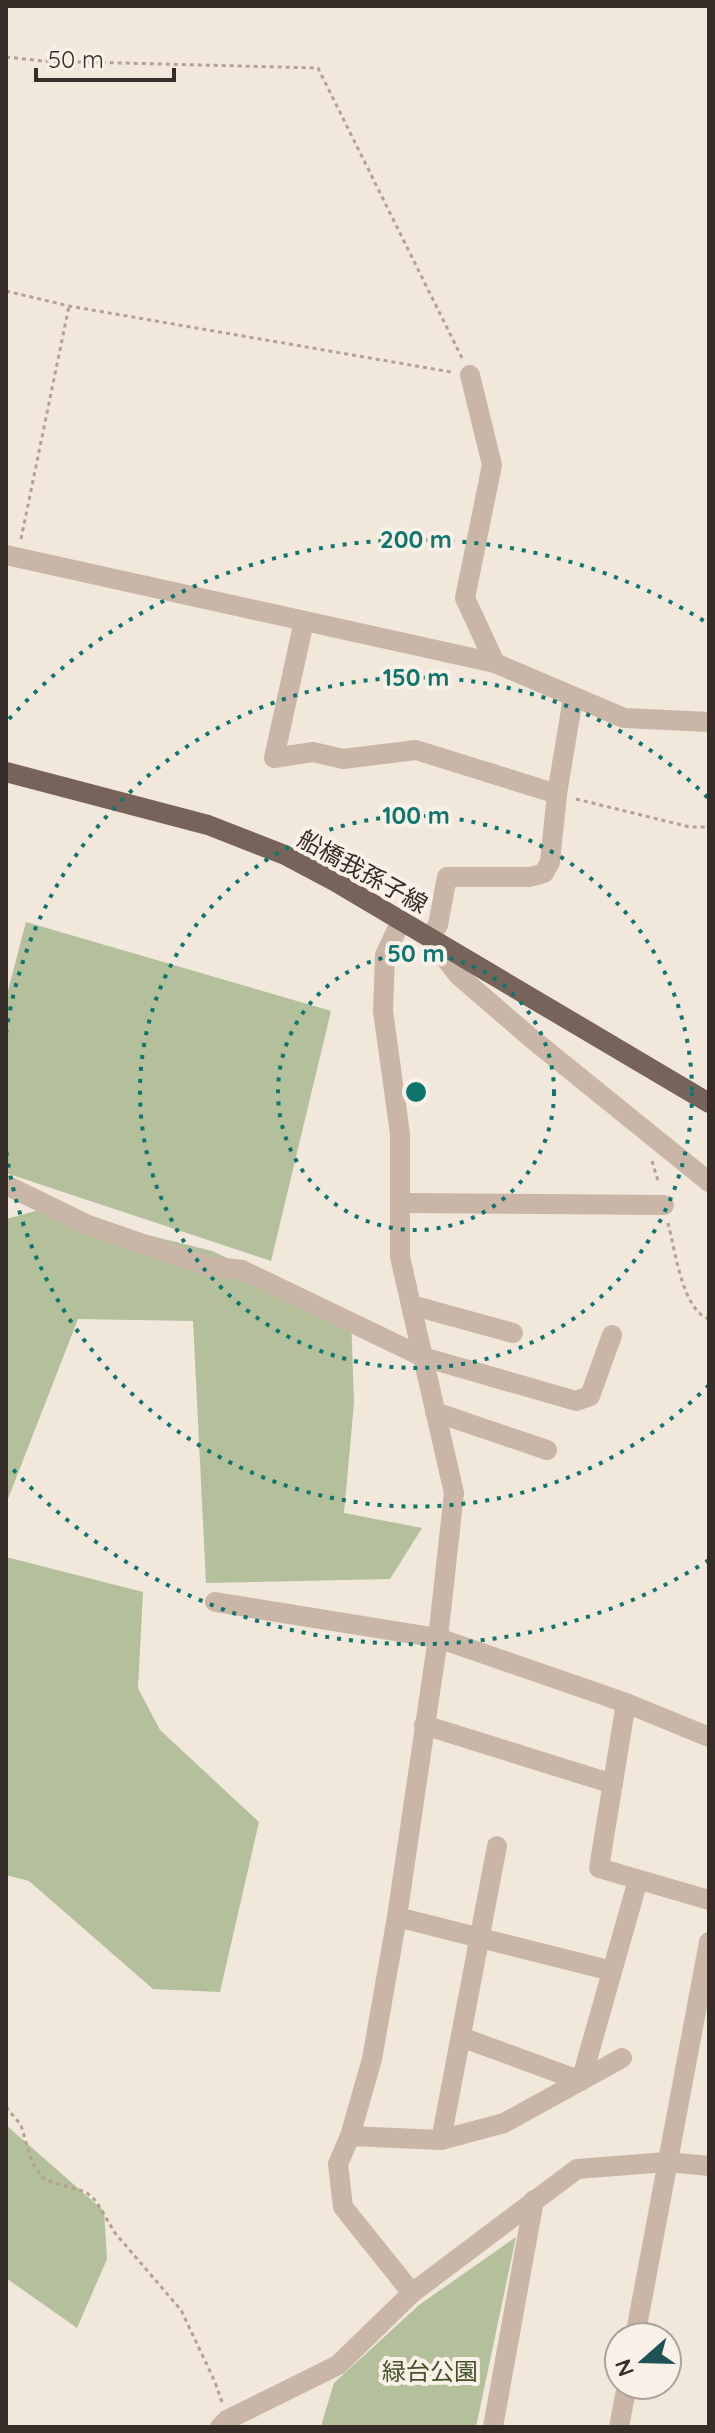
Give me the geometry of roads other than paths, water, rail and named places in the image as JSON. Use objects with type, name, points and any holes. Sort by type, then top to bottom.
[{"type":"main road","name":"船橋我孫子線","points":[[6,772],[208,825],[285,855],[709,1103]]},
{"type":"street","points":[[470,375],[492,465],[465,598],[495,663]]},
{"type":"street","points":[[12,557],[495,663],[624,718],[709,722]]},
{"type":"street","points":[[304,621],[274,758],[313,752],[343,759],[416,750],[557,794]]},
{"type":"street","points":[[573,698],[557,794],[550,862],[544,873],[530,877],[447,877],[438,925],[429,937],[468,984],[709,1182]]},
{"type":"street","points":[[401,921],[385,955],[383,1011],[400,1134],[400,1257],[454,1493],[438,1638],[397,1917],[372,2059],[350,2136],[338,2164],[343,2207],[412,2293]]},
{"type":"street","points":[[6,1185],[88,1225],[207,1266],[242,1270],[423,1357],[576,1401],[590,1396],[612,1335]]},
{"type":"street","points":[[400,1203],[664,1205]]},
{"type":"street","points":[[411,1305],[513,1333]]},
{"type":"street","points":[[435,1412],[547,1450]]},
{"type":"street","points":[[215,1602],[438,1638],[626,1703],[709,1737]]},
{"type":"street","points":[[626,1703],[599,1868],[709,1900]]},
{"type":"street","points":[[424,1725],[613,1784]]},
{"type":"street","points":[[441,2140],[497,1846]]},
{"type":"street","points":[[581,2081],[638,1880]]},
{"type":"street","points":[[397,1917],[612,1971]]},
{"type":"street","points":[[638,2321],[707,1967],[709,1942]]},
{"type":"street","points":[[461,2037],[581,2081]]},
{"type":"street","points":[[350,2136],[441,2140],[504,2123],[622,2058]]},
{"type":"street","points":[[224,2423],[338,2365],[412,2293],[577,2169],[667,2162],[709,2166]]},
{"type":"street","points":[[493,2427],[534,2200]]},
{"type":"street","points":[[619,2427],[624,2401]]},
{"type":"park label","name":"緑台公園","points":[[430,2371]]}]
